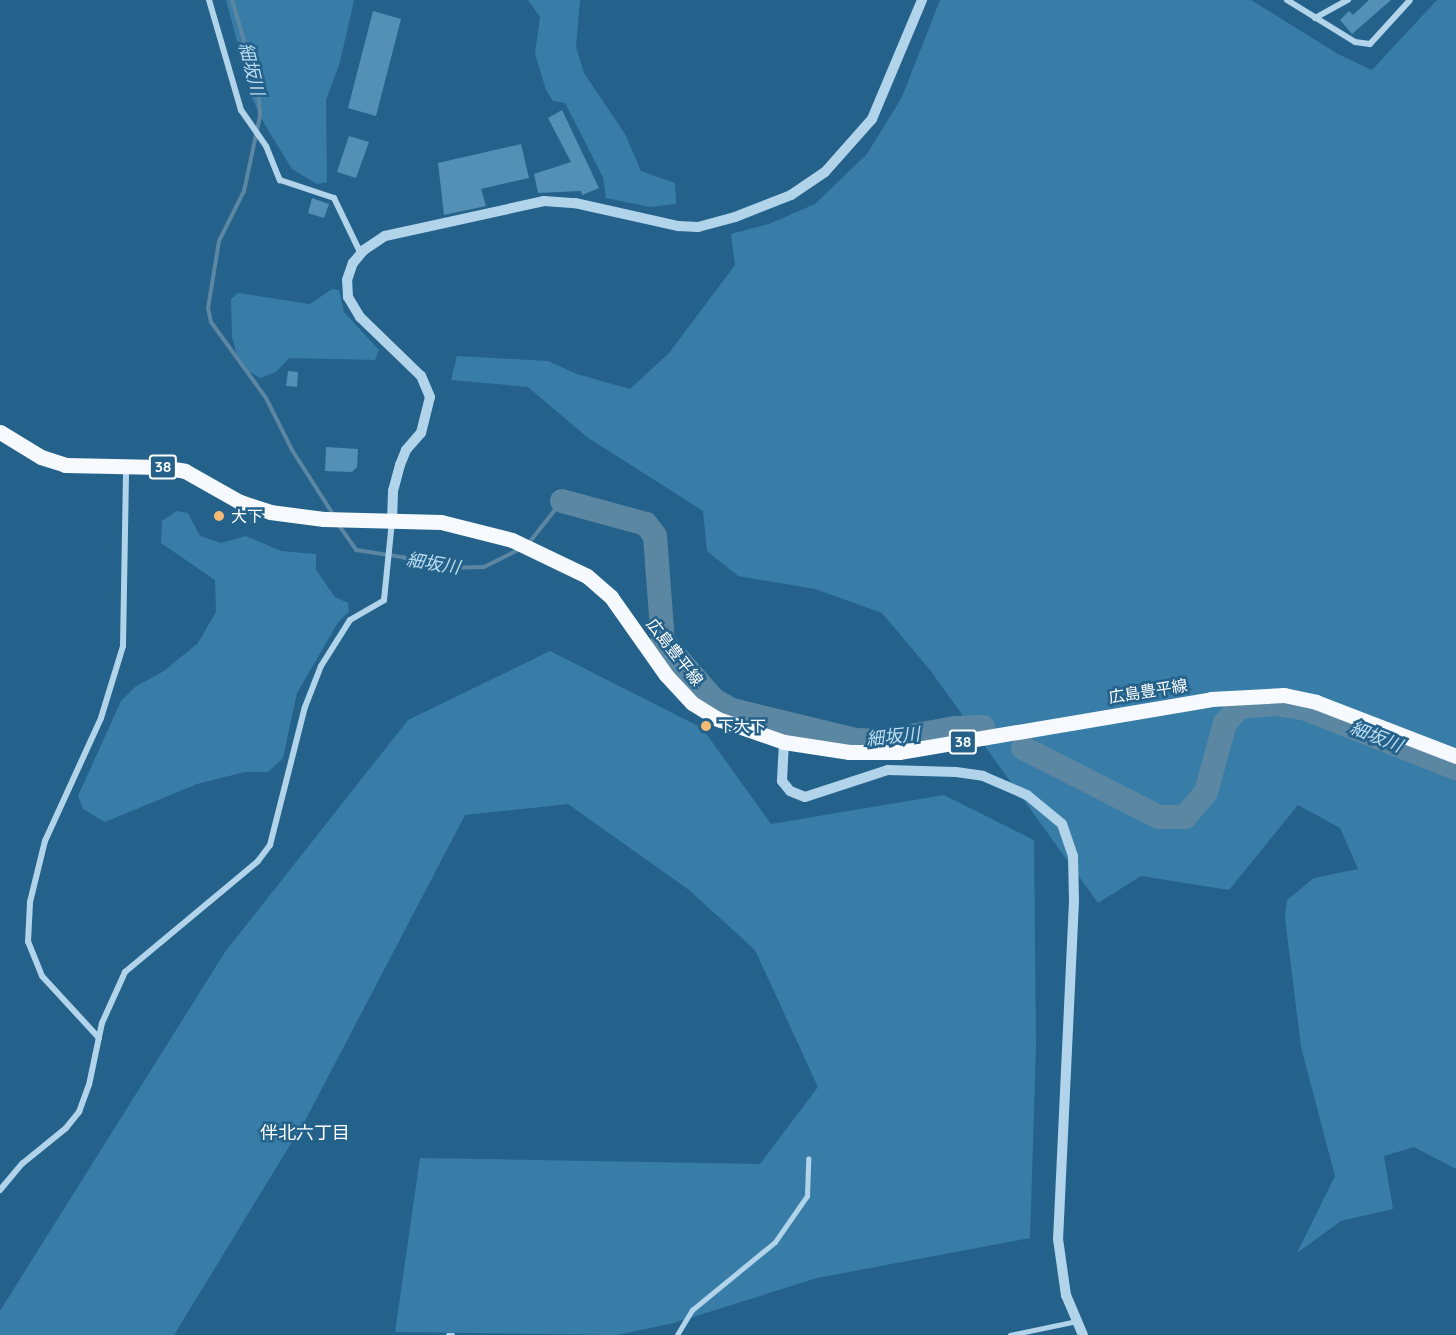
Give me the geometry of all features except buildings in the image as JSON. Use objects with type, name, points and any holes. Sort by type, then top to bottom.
[{"type":"main road","name":"広島豊平線","points":[[0,432],[41,457],[65,465],[185,471],[240,502],[270,512],[324,519],[441,522],[512,540],[587,576],[611,597],[666,675],[692,703],[718,719],[784,742],[849,752],[899,752],[1211,699],[1284,695],[1316,702],[1456,756]]},
{"type":"street","points":[[209,0],[241,110],[266,146],[280,180],[334,198],[361,254]]},
{"type":"street","points":[[0,1190],[23,1163],[66,1128],[79,1112],[116,986],[125,972],[258,861],[270,845],[278,826],[305,707],[321,666],[350,620],[384,600],[393,491],[406,450],[421,433],[430,397],[421,376],[360,317],[348,297],[347,280],[361,254],[385,236],[544,201],[575,203],[678,226],[698,227],[735,218],[791,195],[825,172],[872,119],[922,0]]},
{"type":"street","points":[[1287,0],[1355,42],[1370,44],[1410,0]]},
{"type":"street","points":[[1315,18],[1348,0]]},
{"type":"street","points":[[99,1038],[42,976],[28,942],[28,932],[30,902],[45,841],[101,718],[123,646],[126,467]]},
{"type":"street","points":[[784,742],[782,781],[790,791],[805,797],[888,770],[956,772],[983,776],[1027,795],[1062,824],[1073,856],[1074,901],[1058,1239],[1066,1295],[1083,1335]]},
{"type":"lane","points":[[677,1335],[692,1310],[775,1242],[807,1196],[808,1159]]},
{"type":"lane","points":[[1010,1335],[1077,1321]]},
{"type":"lane","points":[[448,1335],[453,1335]]},
{"type":"shaded area","points":[[226,0],[354,0],[340,62],[326,100],[327,182],[317,184],[292,169],[265,125],[252,98]]},
{"type":"shaded area","points":[[528,0],[580,0],[576,47],[584,73],[625,134],[641,171],[675,183],[676,204],[650,207],[606,198],[603,177],[565,103],[553,101],[546,90],[535,54],[540,17]]},
{"type":"shaded area","points":[[940,0],[1251,0],[1338,54],[1372,70],[1437,0],[1456,0],[1456,1169],[1414,1147],[1384,1156],[1393,1209],[1341,1221],[1297,1253],[1335,1176],[1301,1047],[1285,918],[1287,900],[1314,878],[1358,869],[1340,828],[1298,805],[1229,890],[1141,876],[1098,903],[930,670],[882,613],[815,589],[738,576],[707,551],[703,511],[587,437],[528,387],[451,380],[457,356],[548,361],[577,374],[630,389],[669,353],[735,265],[731,234],[769,224],[815,204],[867,154],[902,97]]},
{"type":"shaded area","points":[[332,289],[339,290],[344,312],[379,350],[375,360],[289,358],[276,372],[260,378],[240,366],[232,337],[231,299],[238,293],[310,304]]},
{"type":"shaded area","points":[[177,511],[188,513],[200,536],[221,543],[246,536],[281,551],[316,554],[316,570],[335,597],[348,603],[349,611],[337,624],[297,693],[283,758],[268,772],[245,772],[197,784],[105,822],[83,809],[78,796],[121,701],[135,687],[164,671],[198,643],[216,612],[215,580],[161,543],[162,521]]},
{"type":"shaded area","points":[[550,651],[702,728],[771,824],[944,795],[1034,840],[1036,1046],[1030,1238],[817,1278],[674,1323],[617,1335],[395,1332],[420,1158],[760,1164],[818,1087],[755,950],[689,890],[568,804],[465,815],[306,1119],[174,1335],[0,1335],[0,1311],[225,952],[408,720]]},
{"type":"waterway","name":"細坂川","points":[[232,0],[258,87],[260,116],[244,191],[219,241],[208,308],[211,322],[266,398],[292,450],[333,514]]},
{"type":"waterway","name":"細坂川","points":[[528,544],[562,501]]},
{"type":"waterway","name":"細坂川","points":[[562,501],[646,524],[655,536],[663,642],[714,700],[732,710],[856,740],[883,741],[955,728],[983,727]]},
{"type":"waterway","name":"細坂川","points":[[338,524],[356,550],[402,557],[439,568],[484,567],[522,548]]},
{"type":"waterway","name":"細坂川","points":[[1023,748],[1159,817],[1185,817],[1206,792],[1225,723],[1240,707],[1276,704],[1306,709],[1456,768]]},
{"type":"place","name":"大下","points":[[219,516]]},
{"type":"place","name":"下大下","points":[[706,726]]},
{"type":"district","name":"伴北六丁目","points":[[305,1133]]}]
